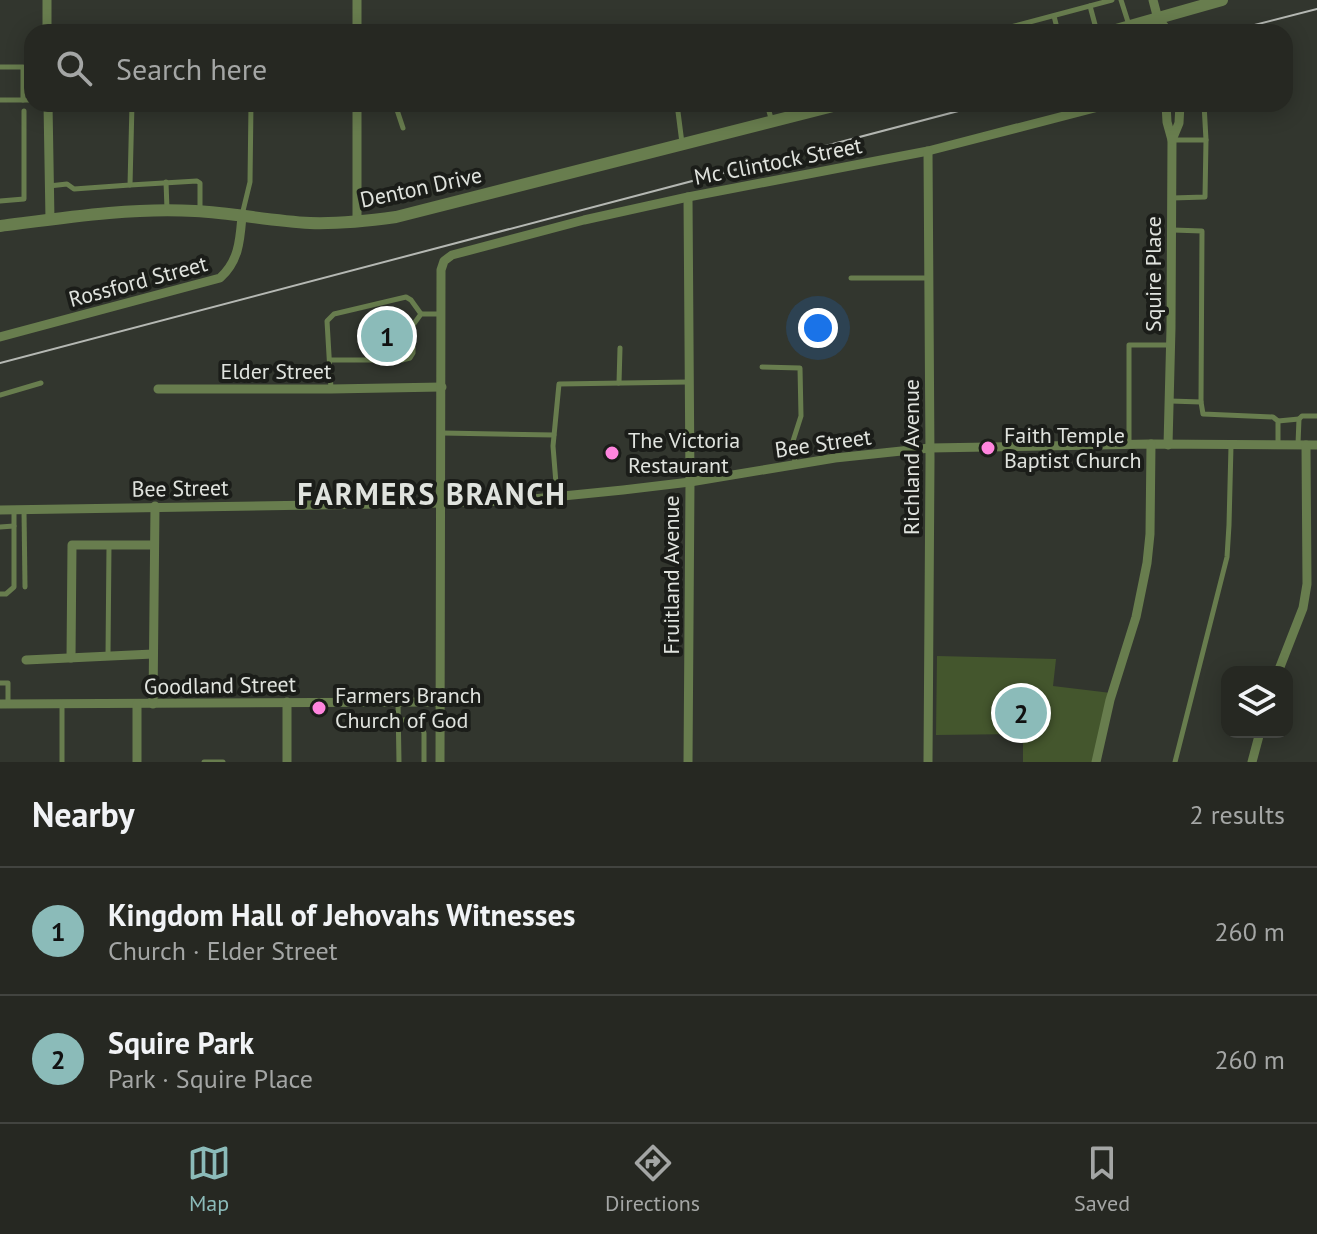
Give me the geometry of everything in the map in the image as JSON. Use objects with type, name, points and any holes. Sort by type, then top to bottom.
[{"type":"street","points":[[47,0],[47,24]]},
{"type":"street","points":[[357,0],[357,24]]},
{"type":"street","points":[[1153,0],[1157,24]]},
{"type":"street","points":[[1160,24],[1222,0]]},
{"type":"street","points":[[48,112],[50,220]]},
{"type":"street","points":[[357,112],[357,222]]},
{"type":"street","name":"Denton Drive","points":[[0,226],[167,211],[200,211],[310,223],[396,217],[812,112]]},
{"type":"street","name":"Mc Clintock Street","points":[[441,314],[441,270],[444,261],[452,255],[584,220],[928,151],[1079,112]]},
{"type":"street","name":"Squire Place","points":[[1166,112],[1172,140],[1168,445]]},
{"type":"street","points":[[1172,140],[1180,112]]},
{"type":"street","name":"Richland Avenue","points":[[928,151],[928,762]]},
{"type":"street","name":"Fruitland Avenue","points":[[688,197],[688,762]]},
{"type":"street","name":"Rossford Street","points":[[0,337],[220,278],[236,258],[242,216]]},
{"type":"street","points":[[440,762],[441,314]]},
{"type":"street","name":"Elder Street","points":[[158,389],[442,387]]},
{"type":"street","points":[[1096,762],[1110,700],[1136,617],[1147,563],[1151,444]]},
{"type":"street","points":[[1280,666],[1303,608],[1307,584],[1307,445]]},
{"type":"street","name":"Bee Street","points":[[0,510],[513,501],[690,482],[835,458],[930,448],[1307,445]]},
{"type":"street","points":[[153,704],[155,506]]},
{"type":"street","points":[[71,658],[72,545],[154,545]]},
{"type":"street","points":[[26,660],[153,654]]},
{"type":"street","points":[[287,702],[287,762]]},
{"type":"street","name":"Goodland Street","points":[[4,704],[440,702]]},
{"type":"street","points":[[137,704],[137,762]]},
{"type":"street","points":[[1252,762],[1258,738]]},
{"type":"lane","points":[[1023,24],[1112,0]]},
{"type":"lane","points":[[1121,0],[1129,24]]},
{"type":"lane","points":[[1090,6],[1095,24]]},
{"type":"lane","points":[[1054,16],[1056,24]]},
{"type":"lane","points":[[0,67],[23,67],[23,100],[0,100]]},
{"type":"lane","points":[[0,201],[24,199],[24,111]]},
{"type":"lane","points":[[130,185],[132,112]]},
{"type":"lane","points":[[242,216],[250,182],[251,112]]},
{"type":"lane","points":[[398,112],[403,128]]},
{"type":"lane","points":[[678,112],[682,144]]},
{"type":"lane","points":[[770,112],[773,123]]},
{"type":"lane","points":[[1172,198],[1205,197],[1204,112]]},
{"type":"lane","points":[[1172,140],[1206,140]]},
{"type":"lane","points":[[49,186],[67,184],[74,189],[197,181],[200,183],[200,211]]},
{"type":"lane","points":[[166,182],[167,211]]},
{"type":"lane","points":[[1172,230],[1202,231],[1203,414],[1273,417],[1278,421],[1317,416]]},
{"type":"lane","points":[[851,278],[929,278]]},
{"type":"lane","points":[[331,389],[327,321],[334,314],[406,297],[421,314]]},
{"type":"lane","points":[[421,314],[441,314]]},
{"type":"lane","points":[[330,360],[410,358],[413,353],[413,325],[421,314]]},
{"type":"lane","points":[[1129,445],[1129,345],[1171,345]]},
{"type":"lane","points":[[619,383],[620,348]]},
{"type":"lane","points":[[762,367],[800,368],[801,416],[793,441],[795,465]]},
{"type":"lane","points":[[557,496],[553,446],[559,384],[689,382]]},
{"type":"lane","points":[[0,395],[41,383]]},
{"type":"lane","points":[[1169,401],[1201,402]]},
{"type":"lane","points":[[1299,419],[1307,445]]},
{"type":"lane","points":[[1278,421],[1278,445]]},
{"type":"lane","points":[[442,433],[554,435]]},
{"type":"lane","points":[[1175,762],[1227,557],[1231,445]]},
{"type":"lane","points":[[0,594],[6,594],[14,587],[14,526],[19,509]]},
{"type":"lane","points":[[19,509],[25,587]]},
{"type":"lane","points":[[0,527],[14,526]]},
{"type":"lane","points":[[108,656],[109,545]]},
{"type":"lane","points":[[0,683],[8,683],[4,704]]},
{"type":"lane","points":[[398,702],[399,762]]},
{"type":"lane","points":[[62,704],[62,762]]},
{"type":"lane","points":[[398,720],[420,722],[424,733],[424,762]]},
{"type":"lane","points":[[204,762],[223,762]]},
{"type":"green space","points":[[937,656],[1056,659],[1053,686],[1111,693],[1094,762],[1023,762],[1023,734],[936,735]]},
{"type":"tram line","points":[[1258,24],[1317,9]]},
{"type":"tram line","points":[[0,363],[955,112]]},
{"type":"place","name":"Kingdom Hall of Jehovahs Witnesses","points":[[387,336]]},
{"type":"place","name":"Faith Temple Baptist Church","points":[[988,448]]},
{"type":"place","name":"The Victoria Restaurant","points":[[612,453]]},
{"type":"place","name":"Farmers Branch Church of God","points":[[319,708]]},
{"type":"place","name":"Squire Park","points":[[1021,713]]},
{"type":"district","name":"FARMERS BRANCH","points":[[432,495]]}]
